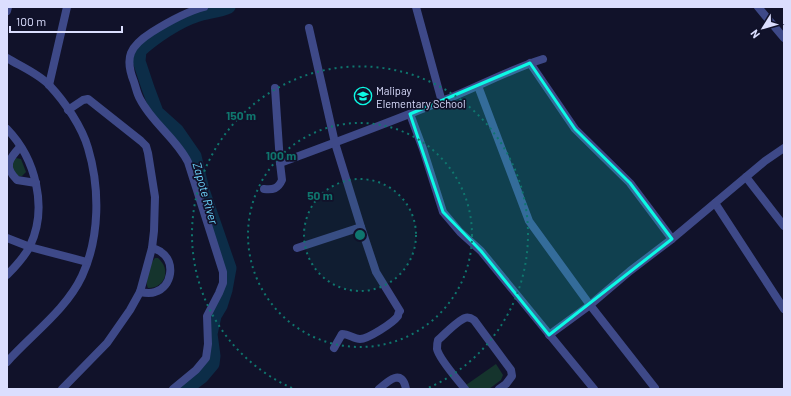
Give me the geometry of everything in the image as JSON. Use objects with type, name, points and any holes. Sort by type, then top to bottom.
[{"type":"street","points":[[7,11],[8,7]]},
{"type":"street","points":[[49,85],[67,7]]},
{"type":"street","points":[[173,389],[196,370],[206,358],[208,344],[207,316],[223,283],[223,272],[188,162],[183,152],[150,114],[140,100],[128,64],[130,55],[139,41],[182,15],[204,7]]},
{"type":"street","points":[[416,7],[442,102]]},
{"type":"street","points":[[758,7],[784,38]]},
{"type":"street","points":[[309,28],[335,143],[360,227],[376,272],[400,311],[394,321],[363,339],[342,334],[334,348]]},
{"type":"street","points":[[7,58],[49,85],[68,110],[88,147],[95,188],[96,204],[95,230],[82,276],[60,308],[7,362]]},
{"type":"street","points":[[280,163],[442,102],[530,63],[543,59]]},
{"type":"street","points":[[530,63],[575,129],[630,183],[672,238]]},
{"type":"street","points":[[478,86],[529,221],[590,306],[655,388]]},
{"type":"street","points":[[264,189],[274,190],[282,180],[275,88]]},
{"type":"street","points":[[62,389],[107,342],[130,310],[140,292],[152,248],[156,197],[148,152],[142,141],[88,99],[83,100],[68,110]]},
{"type":"street","points":[[410,114],[443,212],[460,232],[481,251],[594,389]]},
{"type":"street","points":[[7,129],[13,135],[32,171],[39,196],[36,225],[30,247],[7,275]]},
{"type":"street","points":[[20,147],[10,160],[8,165],[10,171],[17,180],[36,183]]},
{"type":"street","points":[[549,335],[590,306],[630,271],[715,203],[746,176],[784,148]]},
{"type":"street","points":[[746,176],[784,226]]},
{"type":"street","points":[[715,203],[784,310]]},
{"type":"street","points":[[297,248],[360,227]]},
{"type":"street","points":[[7,238],[30,247],[87,262]]},
{"type":"street","points":[[140,292],[148,294],[162,289],[170,278],[170,263],[161,252],[152,248]]},
{"type":"street","points":[[465,389],[441,358],[437,350],[437,344],[438,340],[461,321],[465,318],[470,318],[474,320],[511,370],[512,376],[506,384],[499,389]]},
{"type":"street","points":[[379,389],[395,377],[399,378],[403,382],[406,389]]},
{"type":"highlighted area","points":[[530,63],[575,129],[630,183],[672,239],[549,335],[481,251],[443,212],[410,114]]},
{"type":"green space","points":[[16,158],[21,159],[26,172],[22,176],[18,176],[14,169],[13,162]]},
{"type":"green space","points":[[155,258],[158,258],[162,262],[165,277],[159,285],[148,288],[148,272]]},
{"type":"green space","points":[[496,364],[503,375],[501,380],[489,389],[469,389],[466,385]]},
{"type":"waterway","name":"Zapote River","points":[[186,389],[202,377],[213,364],[214,356],[211,334],[215,316],[221,306],[226,290],[230,268],[203,190],[195,156],[177,130],[157,112],[139,61],[140,51],[159,36],[189,18],[229,7]]},
{"type":"place","name":"Malipay Elementary School","points":[[363,96]]}]
